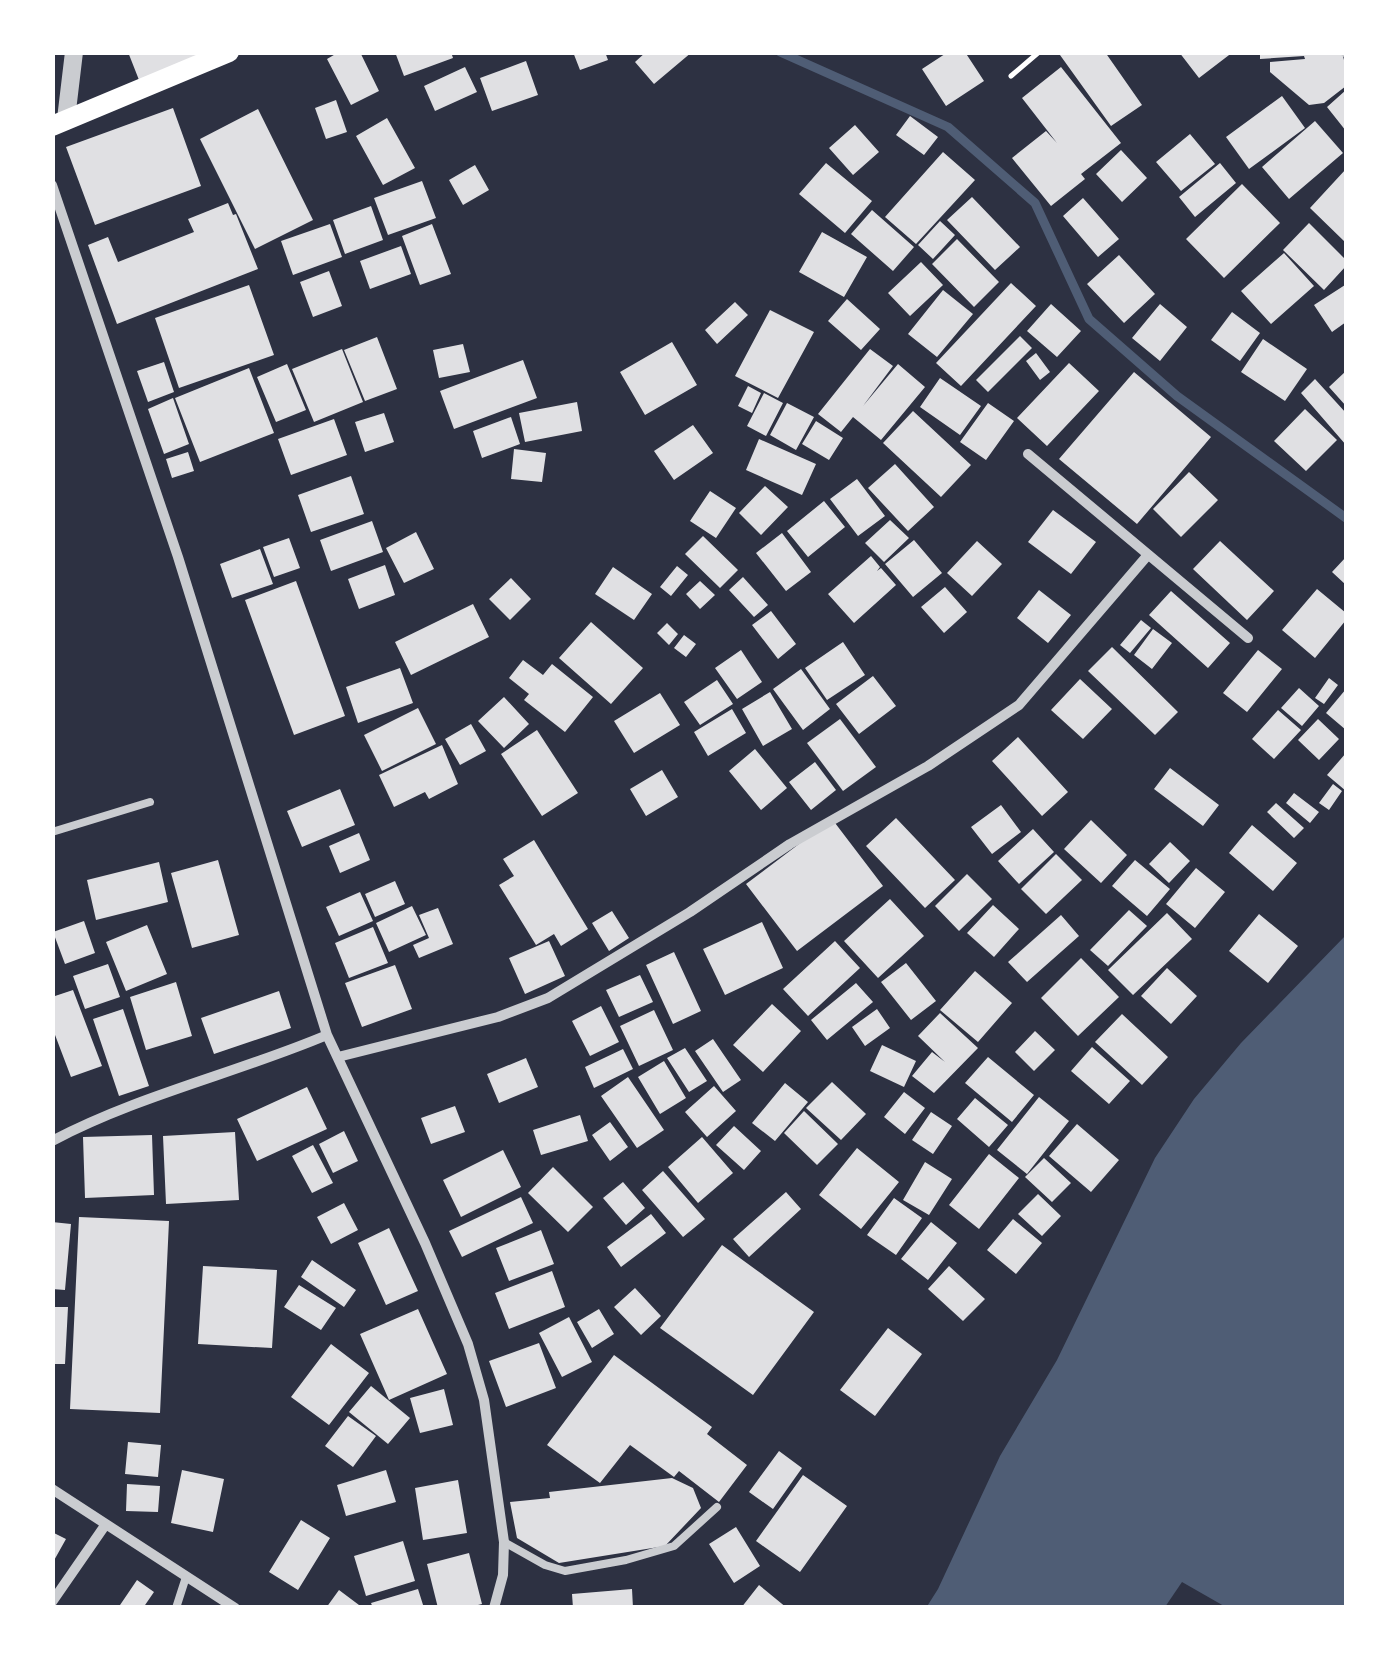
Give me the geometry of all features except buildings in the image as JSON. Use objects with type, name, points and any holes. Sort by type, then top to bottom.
[{"type":"main road","points":[[59,123],[229,52]]},
{"type":"street","points":[[59,123],[74,52]]},
{"type":"street","points":[[52,185],[178,558],[328,1035],[468,1344],[484,1400],[504,1542],[503,1575],[494,1608]]},
{"type":"street","points":[[1028,454],[1248,638]]},
{"type":"street","points":[[338,1058],[498,1017],[548,998],[790,844],[928,766],[1019,706],[1147,556]]},
{"type":"street","points":[[52,1142],[110,1113],[265,1061],[328,1035]]},
{"type":"street","points":[[52,1489],[235,1608]]},
{"type":"street","points":[[52,1602],[106,1524]]},
{"type":"lane","points":[[52,832],[150,802]]},
{"type":"lane","points":[[504,1542],[554,1570],[580,1568],[674,1546],[717,1506]]},
{"type":"lane","points":[[176,1608],[186,1577]]},
{"type":"path","points":[[1012,76],[1039,52]]},
{"type":"water","points":[[1346,935],[1346,1607],[926,1608],[1000,1456],[1057,1360],[1155,1158],[1194,1099],[1241,1043]]},
{"type":"pier","points":[[1182,1582],[1224,1606],[1165,1607]]},
{"type":"waterway","points":[[780,52],[948,127],[1035,203],[1089,319],[1177,396],[1346,518]]}]
